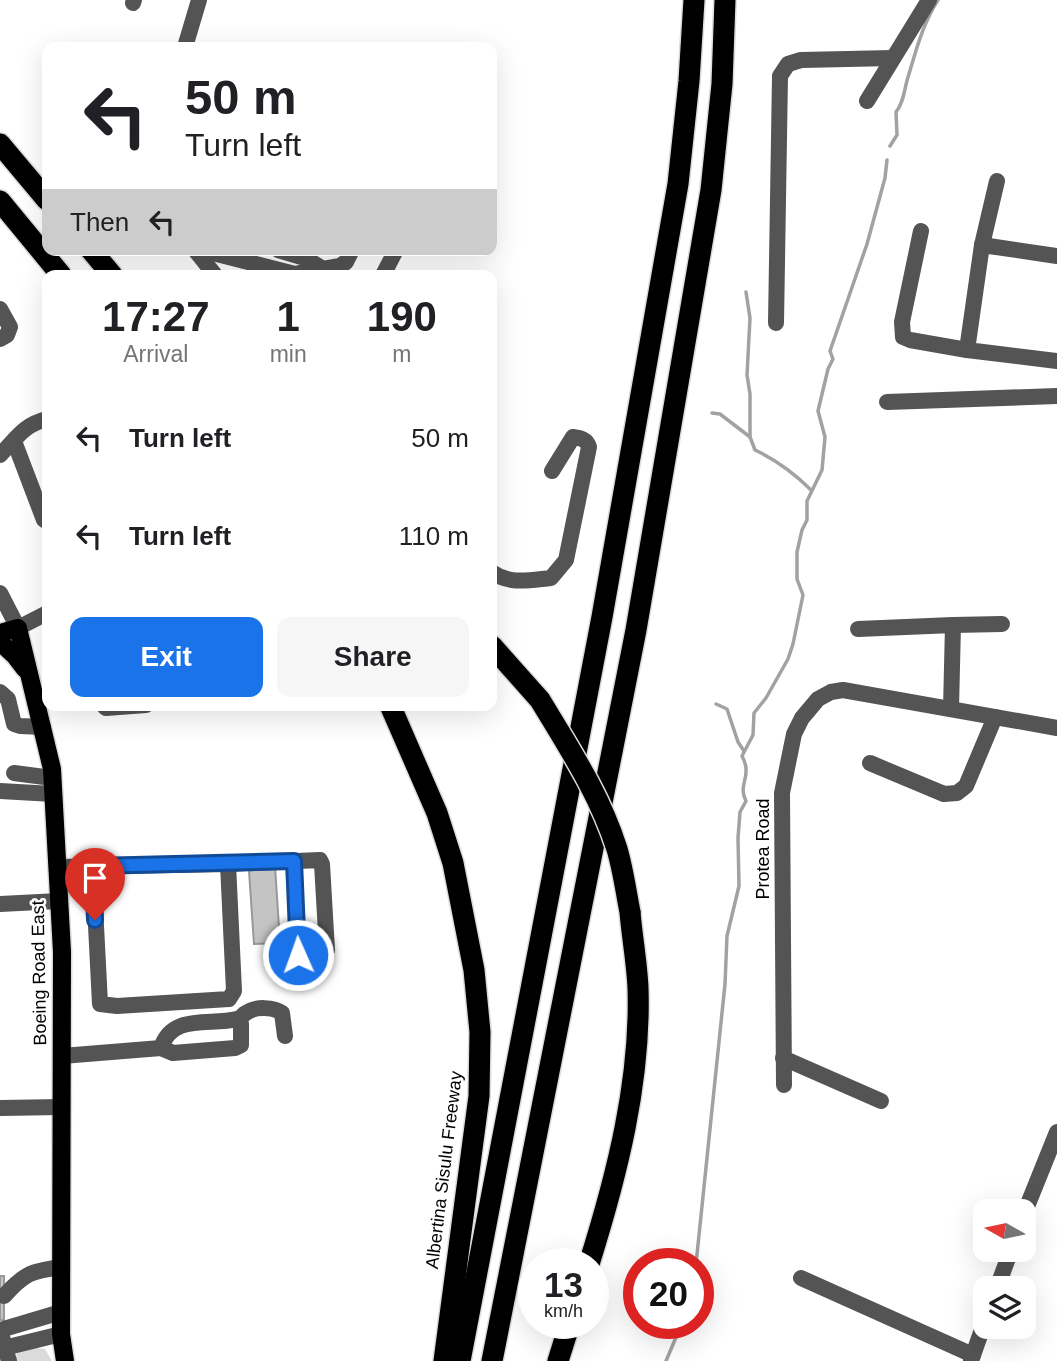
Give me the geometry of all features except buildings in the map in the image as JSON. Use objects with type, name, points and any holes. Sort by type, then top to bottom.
[{"type":"highway","points":[[460,1361],[602,617],[674,211],[689,81],[694,0]]},
{"type":"highway","points":[[492,1361],[636,630],[711,190],[722,84],[725,0]]},
{"type":"highway","points":[[7,152],[42,194]]},
{"type":"highway","points":[[0,201],[42,252]]},
{"type":"highway","points":[[45,256],[57,270]]},
{"type":"highway","points":[[96,256],[109,270]]},
{"type":"highway","points":[[497,652],[540,701],[579,763],[617,850],[630,912],[638,988],[634,1062],[624,1136],[593,1248]]},
{"type":"highway","name":"Albertina Sisulu Freeway","points":[[393,711],[432,801],[453,863],[474,970],[480,1032],[480,1096],[444,1361]]},
{"type":"highway","points":[[558,1361],[565,1339]]},
{"type":"main road","points":[[0,633],[18,628]]},
{"type":"main road","name":"Boeing Road East","points":[[18,628],[43,727],[53,786],[62,953],[61,1334],[65,1361]]},
{"type":"main road","points":[[0,642],[15,656],[32,681]]},
{"type":"street","points":[[186,42],[199,0]]},
{"type":"street","points":[[867,101],[929,0]]},
{"type":"street","points":[[776,323],[780,76],[788,64],[802,60],[893,58]]},
{"type":"street","points":[[967,350],[982,245],[997,181]]},
{"type":"street","points":[[921,231],[902,322],[903,337],[967,350],[1057,361]]},
{"type":"street","points":[[982,245],[1057,256]]},
{"type":"street","points":[[200,256],[211,270]]},
{"type":"street","points":[[222,256],[275,270]]},
{"type":"street","points":[[265,268],[268,256]]},
{"type":"street","points":[[298,256],[325,270],[346,262],[349,256]]},
{"type":"street","points":[[0,309],[10,327],[7,335],[0,339]]},
{"type":"street","points":[[887,401],[1057,396]]},
{"type":"street","points":[[0,455],[32,423],[42,420]]},
{"type":"street","points":[[497,576],[510,581],[551,578],[566,560],[588,443],[584,439],[573,437],[552,471]]},
{"type":"street","points":[[14,441],[42,515]]},
{"type":"street","name":"Boeing Road East","points":[[0,593],[18,628]]},
{"type":"street","points":[[18,628],[42,616]]},
{"type":"street","points":[[858,629],[1002,624]]},
{"type":"street","points":[[951,709],[953,625]]},
{"type":"street","name":"Protea Road","points":[[784,1085],[782,793],[794,734],[802,718],[818,699],[831,692],[844,690],[1057,728]]},
{"type":"street","points":[[0,692],[8,699],[11,715],[17,726],[43,727]]},
{"type":"street","points":[[870,763],[944,794],[957,793],[966,786],[995,717]]},
{"type":"street","points":[[14,773],[53,786]]},
{"type":"street","points":[[0,791],[53,786]]},
{"type":"street","points":[[57,867],[228,864],[315,859],[322,864],[327,950]]},
{"type":"street","points":[[294,861],[298,955]]},
{"type":"street","points":[[93,866],[98,1000],[100,1004],[117,1006],[229,999],[234,992],[228,864]]},
{"type":"street","points":[[0,904],[59,901]]},
{"type":"street","points":[[161,1048],[164,1038],[174,1029],[193,1023],[238,1019],[252,1010],[274,1008],[282,1013],[285,1036]]},
{"type":"street","points":[[62,1056],[161,1048],[173,1053],[235,1048],[241,1045],[242,1040],[238,1019]]},
{"type":"street","points":[[783,1058],[881,1101]]},
{"type":"street","points":[[0,1108],[62,1107]]},
{"type":"street","points":[[1030,1199],[1057,1132]]},
{"type":"street","points":[[4,1296],[21,1277],[32,1272],[62,1267]]},
{"type":"street","points":[[801,1278],[972,1358],[979,1339]]},
{"type":"street","points":[[61,1312],[40,1316],[0,1330],[5,1353],[61,1334]]},
{"type":"shaded area","points":[[19,1348],[45,1349],[52,1361],[14,1361]]},
{"type":"waterway","points":[[890,146],[897,135],[896,112],[917,47],[938,0]]},
{"type":"waterway","points":[[698,1248],[725,984],[727,936],[739,886],[740,812],[746,801],[743,792],[746,767],[742,756],[753,735],[754,713],[766,698],[788,659],[793,644],[803,595],[797,579],[797,552],[807,520],[807,501],[822,470],[825,437],[818,411],[833,359],[830,351],[867,244],[885,178],[887,160]]},
{"type":"waterway","points":[[746,292],[750,318],[747,375],[750,437],[755,450],[785,467],[811,490]]},
{"type":"waterway","points":[[712,413],[720,414],[750,437]]},
{"type":"waterway","points":[[716,704],[727,709],[738,742],[744,751]]},
{"type":"waterway","points":[[666,1361],[675,1339]]},
{"type":"route","points":[[95,920],[93,866],[294,861],[298,955]]}]
